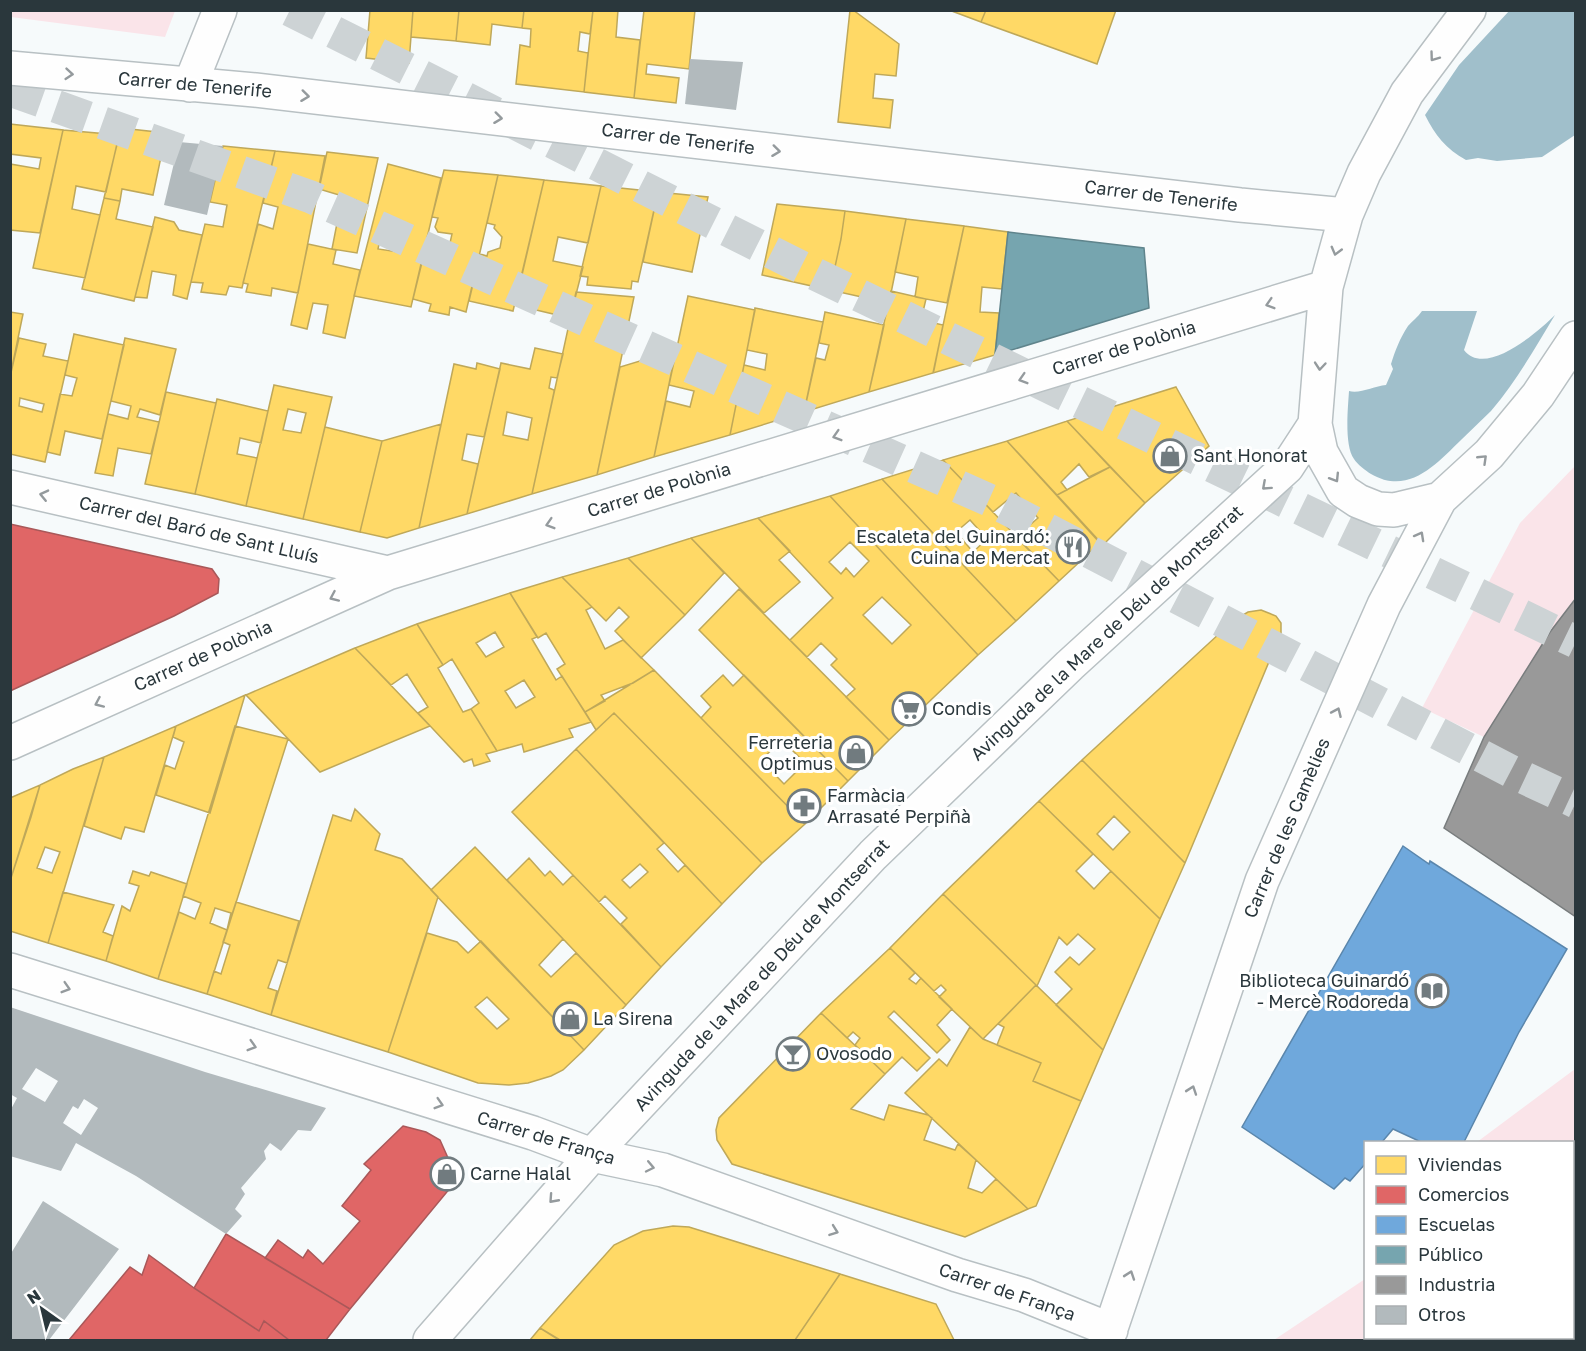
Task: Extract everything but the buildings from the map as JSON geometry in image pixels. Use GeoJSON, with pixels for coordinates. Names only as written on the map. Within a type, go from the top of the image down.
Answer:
{"type":"FeatureCollection","features":[{"type":"Feature","properties":{"kind":"street"},"geometry":{"type":"LineString","coordinates":[[190,85],[220,10]]}},
{"type":"Feature","properties":{"kind":"street"},"geometry":{"type":"LineString","coordinates":[[1469,10],[1407,93],[1364,173],[1346,215],[1326,287],[1315,424],[1321,452],[1332,475],[1343,491],[1358,501],[1378,508],[1394,510],[1440,499],[1489,454],[1538,394],[1575,338]]}},
{"type":"Feature","properties":{"kind":"street","name":"Carrer de Tenerife"},"geometry":{"type":"LineString","coordinates":[[10,68],[267,91],[1240,206],[1346,215]]}},
{"type":"Feature","properties":{"kind":"street","name":"Carrer de Polònia"},"geometry":{"type":"LineString","coordinates":[[10,743],[388,573],[1326,287]]}},
{"type":"Feature","properties":{"kind":"street","name":"Avinguda de la Mare de Déu de Montserrat"},"geometry":{"type":"LineString","coordinates":[[430,1341],[592,1155],[885,843],[1070,665],[1287,467],[1315,424]]}},
{"type":"Feature","properties":{"kind":"street","name":"Carrer del Baró de Sant Lluís"},"geometry":{"type":"LineString","coordinates":[[10,487],[388,573]]}},
{"type":"Feature","properties":{"kind":"street","name":"Carrer de les Camèlies"},"geometry":{"type":"LineString","coordinates":[[1109,1335],[1262,881],[1384,605],[1440,499]]}},
{"type":"Feature","properties":{"kind":"street","name":"Carrer de França"},"geometry":{"type":"LineString","coordinates":[[10,970],[533,1133],[592,1155],[663,1170],[957,1275],[1024,1295],[1109,1335]]}},
{"type":"Feature","properties":{"kind":"shaded area"},"geometry":{"type":"Polygon","coordinates":[[[11,10],[175,11],[165,37],[11,17],[11,10]]]}},
{"type":"Feature","properties":{"kind":"shaded area"},"geometry":{"type":"Polygon","coordinates":[[[1575,466],[1575,598],[1550,632],[1484,737],[1422,708],[1520,523],[1575,466]]]}},
{"type":"Feature","properties":{"kind":"shaded area"},"geometry":{"type":"Polygon","coordinates":[[[1575,1069],[1575,1340],[1274,1340],[1364,1280],[1364,1339],[1574,1339],[1574,1141],[1478,1141],[1575,1069]]]}},
{"type":"Feature","properties":{"kind":"water"},"geometry":{"type":"Polygon","coordinates":[[[1510,10],[1575,11],[1575,135],[1542,157],[1497,161],[1478,158],[1466,160],[1442,141],[1425,115],[1459,65],[1510,10]]]}},
{"type":"Feature","properties":{"kind":"water"},"geometry":{"type":"Polygon","coordinates":[[[1422,311],[1477,311],[1464,350],[1473,357],[1485,359],[1498,356],[1524,341],[1555,315],[1500,400],[1442,459],[1410,479],[1385,480],[1364,469],[1355,461],[1351,453],[1347,426],[1349,391],[1386,385],[1393,369],[1391,364],[1400,340],[1408,326],[1422,311]]]}},
{"type":"Feature","properties":{"kind":"tunnel"},"geometry":{"type":"LineString","coordinates":[[290,10],[807,270],[1576,642]]}},
{"type":"Feature","properties":{"kind":"tunnel"},"geometry":{"type":"LineString","coordinates":[[10,90],[311,197],[1000,505],[1514,773],[1576,802]]}},
{"type":"Feature","properties":{"kind":"place","name":"Sant Honorat"},"geometry":{"type":"Point","coordinates":[1170,456]}},
{"type":"Feature","properties":{"kind":"place","name":"Escaleta del Guinardó: Cuina de Mercat"},"geometry":{"type":"Point","coordinates":[1073,547]}},
{"type":"Feature","properties":{"kind":"place","name":"Condis"},"geometry":{"type":"Point","coordinates":[909,709]}},
{"type":"Feature","properties":{"kind":"place","name":"Ferreteria Optimus"},"geometry":{"type":"Point","coordinates":[856,753]}},
{"type":"Feature","properties":{"kind":"place","name":"Farmàcia Arrasaté Perpiñà"},"geometry":{"type":"Point","coordinates":[804,806]}},
{"type":"Feature","properties":{"kind":"place","name":"Biblioteca Guinardó - Mercè Rodoreda"},"geometry":{"type":"Point","coordinates":[1432,991]}},
{"type":"Feature","properties":{"kind":"place","name":"La Sirena"},"geometry":{"type":"Point","coordinates":[570,1019]}},
{"type":"Feature","properties":{"kind":"place","name":"Ovosodo"},"geometry":{"type":"Point","coordinates":[793,1054]}},
{"type":"Feature","properties":{"kind":"place","name":"Carne Halal"},"geometry":{"type":"Point","coordinates":[447,1174]}}]}
